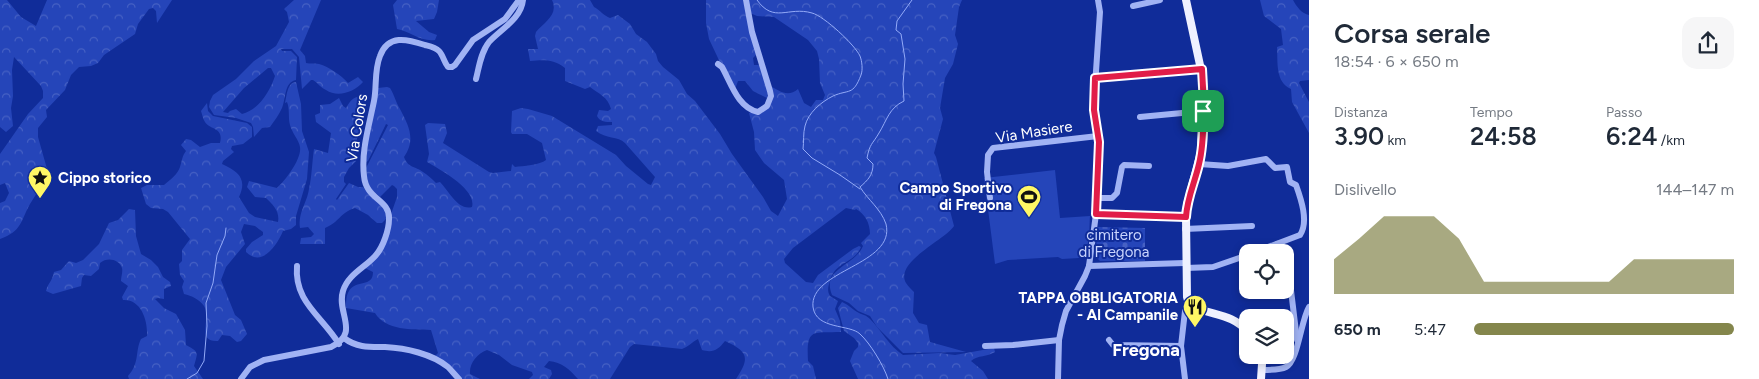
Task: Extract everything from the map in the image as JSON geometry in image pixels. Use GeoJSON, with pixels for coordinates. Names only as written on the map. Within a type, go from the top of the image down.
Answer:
{"type":"FeatureCollection","features":[{"type":"Feature","properties":{"kind":"main road"},"geometry":{"type":"LineString","coordinates":[[1186,0],[1202,69],[1203,111],[1202,152],[1190,192],[1186,217],[1185,266],[1187,298],[1189,304],[1198,309],[1239,322]]}},
{"type":"Feature","properties":{"kind":"main road"},"geometry":{"type":"LineString","coordinates":[[1261,379],[1262,364]]}},
{"type":"Feature","properties":{"kind":"street","name":"Via Colors"},"geometry":{"type":"LineString","coordinates":[[344,338],[346,328],[342,304],[343,290],[349,280],[377,255],[389,225],[389,211],[384,204],[369,193],[363,173],[365,143],[376,92],[377,65],[381,53],[398,40],[409,40],[436,49],[443,56],[448,67],[452,67],[456,65],[473,40],[505,19],[519,0]]}},
{"type":"Feature","properties":{"kind":"street"},"geometry":{"type":"LineString","coordinates":[[476,79],[487,45],[511,22],[519,11],[523,0]]}},
{"type":"Feature","properties":{"kind":"street"},"geometry":{"type":"LineString","coordinates":[[718,64],[722,67],[742,104],[752,111],[758,112],[767,106],[771,96],[752,32],[746,0]]}},
{"type":"Feature","properties":{"kind":"street"},"geometry":{"type":"LineString","coordinates":[[1058,379],[1059,338],[1066,312],[1086,276],[1089,266],[1096,214],[1099,150],[1094,110],[1100,12],[1098,0]]}},
{"type":"Feature","properties":{"kind":"street"},"geometry":{"type":"LineString","coordinates":[[1133,6],[1160,0]]}},
{"type":"Feature","properties":{"kind":"street"},"geometry":{"type":"LineString","coordinates":[[1095,78],[1202,69]]}},
{"type":"Feature","properties":{"kind":"street"},"geometry":{"type":"LineString","coordinates":[[1140,117],[1203,111]]}},
{"type":"Feature","properties":{"kind":"street","name":"Via Masiere"},"geometry":{"type":"LineString","coordinates":[[990,198],[987,172],[988,155],[994,148],[1098,136]]}},
{"type":"Feature","properties":{"kind":"street"},"geometry":{"type":"LineString","coordinates":[[1199,164],[1228,166],[1266,159],[1275,168],[1287,166],[1290,182],[1296,185],[1302,200],[1305,226],[1300,235],[1277,244]]}},
{"type":"Feature","properties":{"kind":"street"},"geometry":{"type":"LineString","coordinates":[[1096,198],[1112,198],[1117,193],[1124,165],[1149,166]]}},
{"type":"Feature","properties":{"kind":"street"},"geometry":{"type":"LineString","coordinates":[[1096,214],[1186,217]]}},
{"type":"Feature","properties":{"kind":"street"},"geometry":{"type":"LineString","coordinates":[[1186,229],[1252,226]]}},
{"type":"Feature","properties":{"kind":"street"},"geometry":{"type":"LineString","coordinates":[[1089,266],[1212,267],[1239,258]]}},
{"type":"Feature","properties":{"kind":"street"},"geometry":{"type":"LineString","coordinates":[[297,266],[297,286],[302,297],[338,344]]}},
{"type":"Feature","properties":{"kind":"street"},"geometry":{"type":"LineString","coordinates":[[1293,299],[1296,339],[1298,342]]}},
{"type":"Feature","properties":{"kind":"street"},"geometry":{"type":"LineString","coordinates":[[1185,379],[1181,346],[1185,311],[1188,309],[1189,304]]}},
{"type":"Feature","properties":{"kind":"street"},"geometry":{"type":"LineString","coordinates":[[1262,370],[1285,368],[1290,365],[1297,350],[1304,318],[1309,307]]}},
{"type":"Feature","properties":{"kind":"street"},"geometry":{"type":"LineString","coordinates":[[241,379],[250,367],[264,360],[317,350],[338,344],[344,338],[351,343],[367,348],[385,347],[409,350],[429,357],[449,368],[459,379]]}},
{"type":"Feature","properties":{"kind":"street"},"geometry":{"type":"LineString","coordinates":[[985,346],[1013,345],[1059,338]]}},
{"type":"Feature","properties":{"kind":"street"},"geometry":{"type":"LineString","coordinates":[[1109,340],[1113,345],[1181,346]]}},
{"type":"Feature","properties":{"kind":"green space"},"geometry":{"type":"Polygon","coordinates":[[[0,0],[7,0],[21,17],[36,26],[47,0],[172,0],[157,23],[156,11],[153,8],[149,9],[138,24],[135,34],[104,55],[98,63],[79,67],[71,75],[65,90],[46,110],[47,117],[38,128],[38,137],[49,176],[32,200],[17,229],[0,239],[0,203],[5,201],[9,193],[5,183],[0,185],[0,154],[28,114],[43,98],[43,91],[41,86],[14,57],[11,108],[13,126],[6,132],[0,127],[0,0]]]}},
{"type":"Feature","properties":{"kind":"green space"},"geometry":{"type":"Polygon","coordinates":[[[294,0],[321,0],[300,50],[305,56],[306,63],[327,67],[348,83],[358,77],[363,82],[355,89],[341,94],[336,94],[323,88],[313,80],[302,89],[299,57],[292,49],[281,49],[282,51],[291,51],[297,57],[296,80],[292,81],[287,87],[282,108],[270,127],[262,128],[254,137],[251,123],[236,118],[214,115],[209,107],[210,101],[213,95],[236,79],[254,61],[276,46],[289,22],[287,12],[284,9],[294,0]],[[268,68],[244,88],[223,112],[228,113],[236,109],[242,114],[259,104],[267,94],[275,76],[271,68],[268,68]]]}},
{"type":"Feature","properties":{"kind":"green space"},"geometry":{"type":"Polygon","coordinates":[[[397,0],[439,0],[434,19],[416,21],[429,32],[437,35],[435,40],[420,38],[397,29],[393,5],[397,0]]]}},
{"type":"Feature","properties":{"kind":"green space"},"geometry":{"type":"Polygon","coordinates":[[[552,0],[590,0],[594,7],[608,17],[618,15],[630,24],[636,34],[647,42],[663,67],[679,80],[687,94],[695,101],[720,134],[771,211],[778,216],[787,199],[784,180],[764,163],[755,150],[754,132],[749,113],[767,103],[769,85],[787,93],[798,89],[804,103],[811,107],[816,100],[823,100],[825,95],[820,83],[817,51],[808,40],[774,17],[757,16],[750,13],[745,0],[962,0],[959,7],[955,35],[958,44],[953,64],[945,78],[940,108],[943,119],[934,153],[954,226],[914,259],[907,267],[904,275],[906,283],[914,292],[913,313],[919,323],[927,325],[930,342],[966,352],[903,353],[877,327],[870,316],[832,295],[831,279],[840,268],[853,258],[859,253],[863,246],[861,243],[870,234],[868,223],[862,213],[856,209],[846,208],[793,248],[784,259],[785,263],[806,282],[813,283],[818,275],[853,249],[861,247],[854,257],[832,274],[829,285],[828,291],[830,296],[838,301],[835,309],[840,321],[841,332],[813,334],[808,342],[808,361],[813,366],[816,379],[736,379],[744,365],[745,360],[742,352],[725,341],[715,350],[702,350],[698,339],[682,349],[634,344],[630,347],[610,379],[578,379],[562,365],[549,361],[544,367],[551,370],[552,374],[549,379],[529,379],[533,375],[532,372],[512,365],[499,355],[487,350],[477,356],[470,370],[470,374],[480,379],[462,379],[433,358],[438,353],[431,330],[400,328],[386,323],[375,313],[346,308],[347,295],[352,287],[367,282],[372,277],[373,272],[365,268],[376,257],[397,197],[397,189],[392,185],[380,197],[368,186],[366,168],[388,125],[386,124],[366,162],[378,88],[390,88],[406,121],[410,133],[410,145],[404,157],[406,161],[427,174],[436,183],[440,182],[462,206],[472,207],[469,193],[456,180],[427,162],[429,154],[425,125],[428,123],[445,124],[447,133],[443,143],[489,172],[511,171],[512,164],[515,167],[536,164],[546,160],[542,143],[527,134],[512,134],[511,132],[512,111],[521,108],[552,116],[616,155],[626,166],[651,185],[655,177],[625,143],[596,131],[598,126],[612,125],[612,122],[601,121],[597,116],[599,110],[608,111],[611,109],[605,99],[590,87],[585,89],[565,81],[565,68],[556,63],[544,60],[530,61],[528,49],[538,49],[536,32],[554,10],[552,0]]]}},
{"type":"Feature","properties":{"kind":"green space"},"geometry":{"type":"Polygon","coordinates":[[[706,0],[743,0],[757,54],[753,58],[754,65],[761,65],[768,93],[767,98],[753,91],[745,81],[738,81],[734,92],[709,39],[706,23],[706,0]]]}},
{"type":"Feature","properties":{"kind":"green space"},"geometry":{"type":"Polygon","coordinates":[[[1260,0],[1293,0],[1302,11],[1309,15],[1309,80],[1300,81],[1299,83],[1309,102],[1309,133],[1292,102],[1291,89],[1282,82],[1278,71],[1277,47],[1283,45],[1281,29],[1264,16],[1260,0]]]}},
{"type":"Feature","properties":{"kind":"green space"},"geometry":{"type":"Polygon","coordinates":[[[296,82],[301,104],[302,131],[309,152],[307,179],[296,216],[296,225],[291,229],[283,231],[273,248],[263,256],[258,257],[246,252],[246,249],[252,242],[263,235],[263,232],[255,226],[244,224],[241,232],[245,244],[226,267],[221,280],[235,315],[241,320],[247,334],[241,341],[237,342],[230,336],[222,335],[218,341],[211,340],[207,338],[206,334],[206,311],[204,306],[195,298],[184,294],[182,287],[184,281],[180,275],[179,264],[182,261],[182,250],[190,239],[168,212],[163,209],[151,208],[146,204],[141,188],[147,185],[164,185],[176,174],[186,151],[181,145],[186,139],[191,140],[200,147],[211,143],[220,143],[221,138],[218,131],[207,125],[204,121],[201,111],[207,103],[208,111],[213,116],[247,123],[252,127],[252,137],[243,144],[232,146],[231,149],[234,152],[222,164],[240,176],[242,185],[239,197],[249,213],[255,217],[278,222],[277,211],[271,203],[266,198],[255,197],[247,187],[249,181],[277,188],[296,163],[300,147],[291,128],[288,105],[287,102],[285,103],[289,87],[296,82]]]}},
{"type":"Feature","properties":{"kind":"green space"},"geometry":{"type":"Polygon","coordinates":[[[364,96],[356,142],[356,161],[344,177],[346,184],[336,199],[349,183],[363,187],[386,210],[386,219],[382,223],[377,223],[368,215],[355,208],[346,212],[325,228],[325,244],[300,244],[301,238],[311,237],[314,234],[308,227],[300,228],[300,222],[301,212],[310,184],[314,149],[328,153],[331,133],[316,122],[315,115],[320,113],[320,105],[330,104],[339,98],[346,108],[352,100],[364,96]]]}},
{"type":"Feature","properties":{"kind":"green space"},"geometry":{"type":"Polygon","coordinates":[[[1055,170],[1060,218],[1090,216],[1089,239],[1083,255],[1079,258],[1062,259],[1058,257],[1008,260],[995,264],[984,178],[1055,170]]]}},
{"type":"Feature","properties":{"kind":"green space"},"geometry":{"type":"Polygon","coordinates":[[[129,209],[135,210],[136,236],[141,254],[151,260],[158,267],[163,277],[170,282],[171,286],[164,289],[164,299],[155,299],[164,308],[176,314],[185,330],[186,345],[196,353],[194,366],[203,379],[129,379],[128,376],[136,362],[139,344],[141,339],[147,336],[147,330],[145,318],[139,307],[135,303],[123,300],[122,297],[128,286],[121,281],[122,268],[116,261],[106,260],[100,263],[99,269],[91,276],[84,275],[81,286],[53,294],[46,291],[54,272],[61,270],[69,261],[76,263],[83,260],[99,244],[109,223],[118,220],[129,209]]]}},
{"type":"Feature","properties":{"kind":"green space","name":"cimitero di Fregona"},"geometry":{"type":"Polygon","coordinates":[[[1098,227],[1145,228],[1145,261],[1100,261],[1096,257],[1098,227]]]}},
{"type":"Feature","properties":{"kind":"green space"},"geometry":{"type":"Polygon","coordinates":[[[842,302],[869,318],[893,347],[903,355],[939,353],[955,355],[994,348],[995,352],[971,361],[983,371],[988,379],[858,379],[850,361],[858,347],[858,343],[844,331],[838,308],[842,302]]]}},
{"type":"Feature","properties":{"kind":"waterway"},"geometry":{"type":"LineString","coordinates":[[757,0],[763,7],[776,13],[803,11],[817,15],[839,32],[860,56],[862,71],[856,86],[850,91],[828,98],[812,112],[805,126],[803,149],[812,158],[860,189]]}},
{"type":"Feature","properties":{"kind":"waterway"},"geometry":{"type":"LineString","coordinates":[[888,379],[876,355],[860,334],[820,320],[815,314],[813,307],[815,294],[824,284],[866,259],[878,249],[886,238],[884,219],[860,187],[868,180],[872,171],[873,164],[867,158],[870,147],[889,115],[895,107],[904,101],[905,59],[901,34],[896,30],[897,21],[912,0]]}},
{"type":"Feature","properties":{"kind":"waterway"},"geometry":{"type":"LineString","coordinates":[[187,379],[197,373],[204,361],[207,326],[206,303],[213,283],[217,255],[225,236],[226,228]]}},
{"type":"Feature","properties":{"kind":"place","name":"Cippo storico"},"geometry":{"type":"Point","coordinates":[40,199]}},
{"type":"Feature","properties":{"kind":"place","name":"Campo Sportivo di Fregona"},"geometry":{"type":"Point","coordinates":[1029,218]}},
{"type":"Feature","properties":{"kind":"place","name":"TAPPA OBBLIGATORIA - Al Campanile"},"geometry":{"type":"Point","coordinates":[1195,328]}},
{"type":"Feature","properties":{"kind":"district","name":"Fregona"},"geometry":{"type":"Point","coordinates":[1146,350]}},
{"type":"Feature","properties":{"kind":"route"},"geometry":{"type":"LineString","coordinates":[[1202,69],[1203,111],[1202,152],[1190,192],[1186,217],[1096,214],[1099,142],[1094,118],[1095,78],[1202,69]]}}]}
